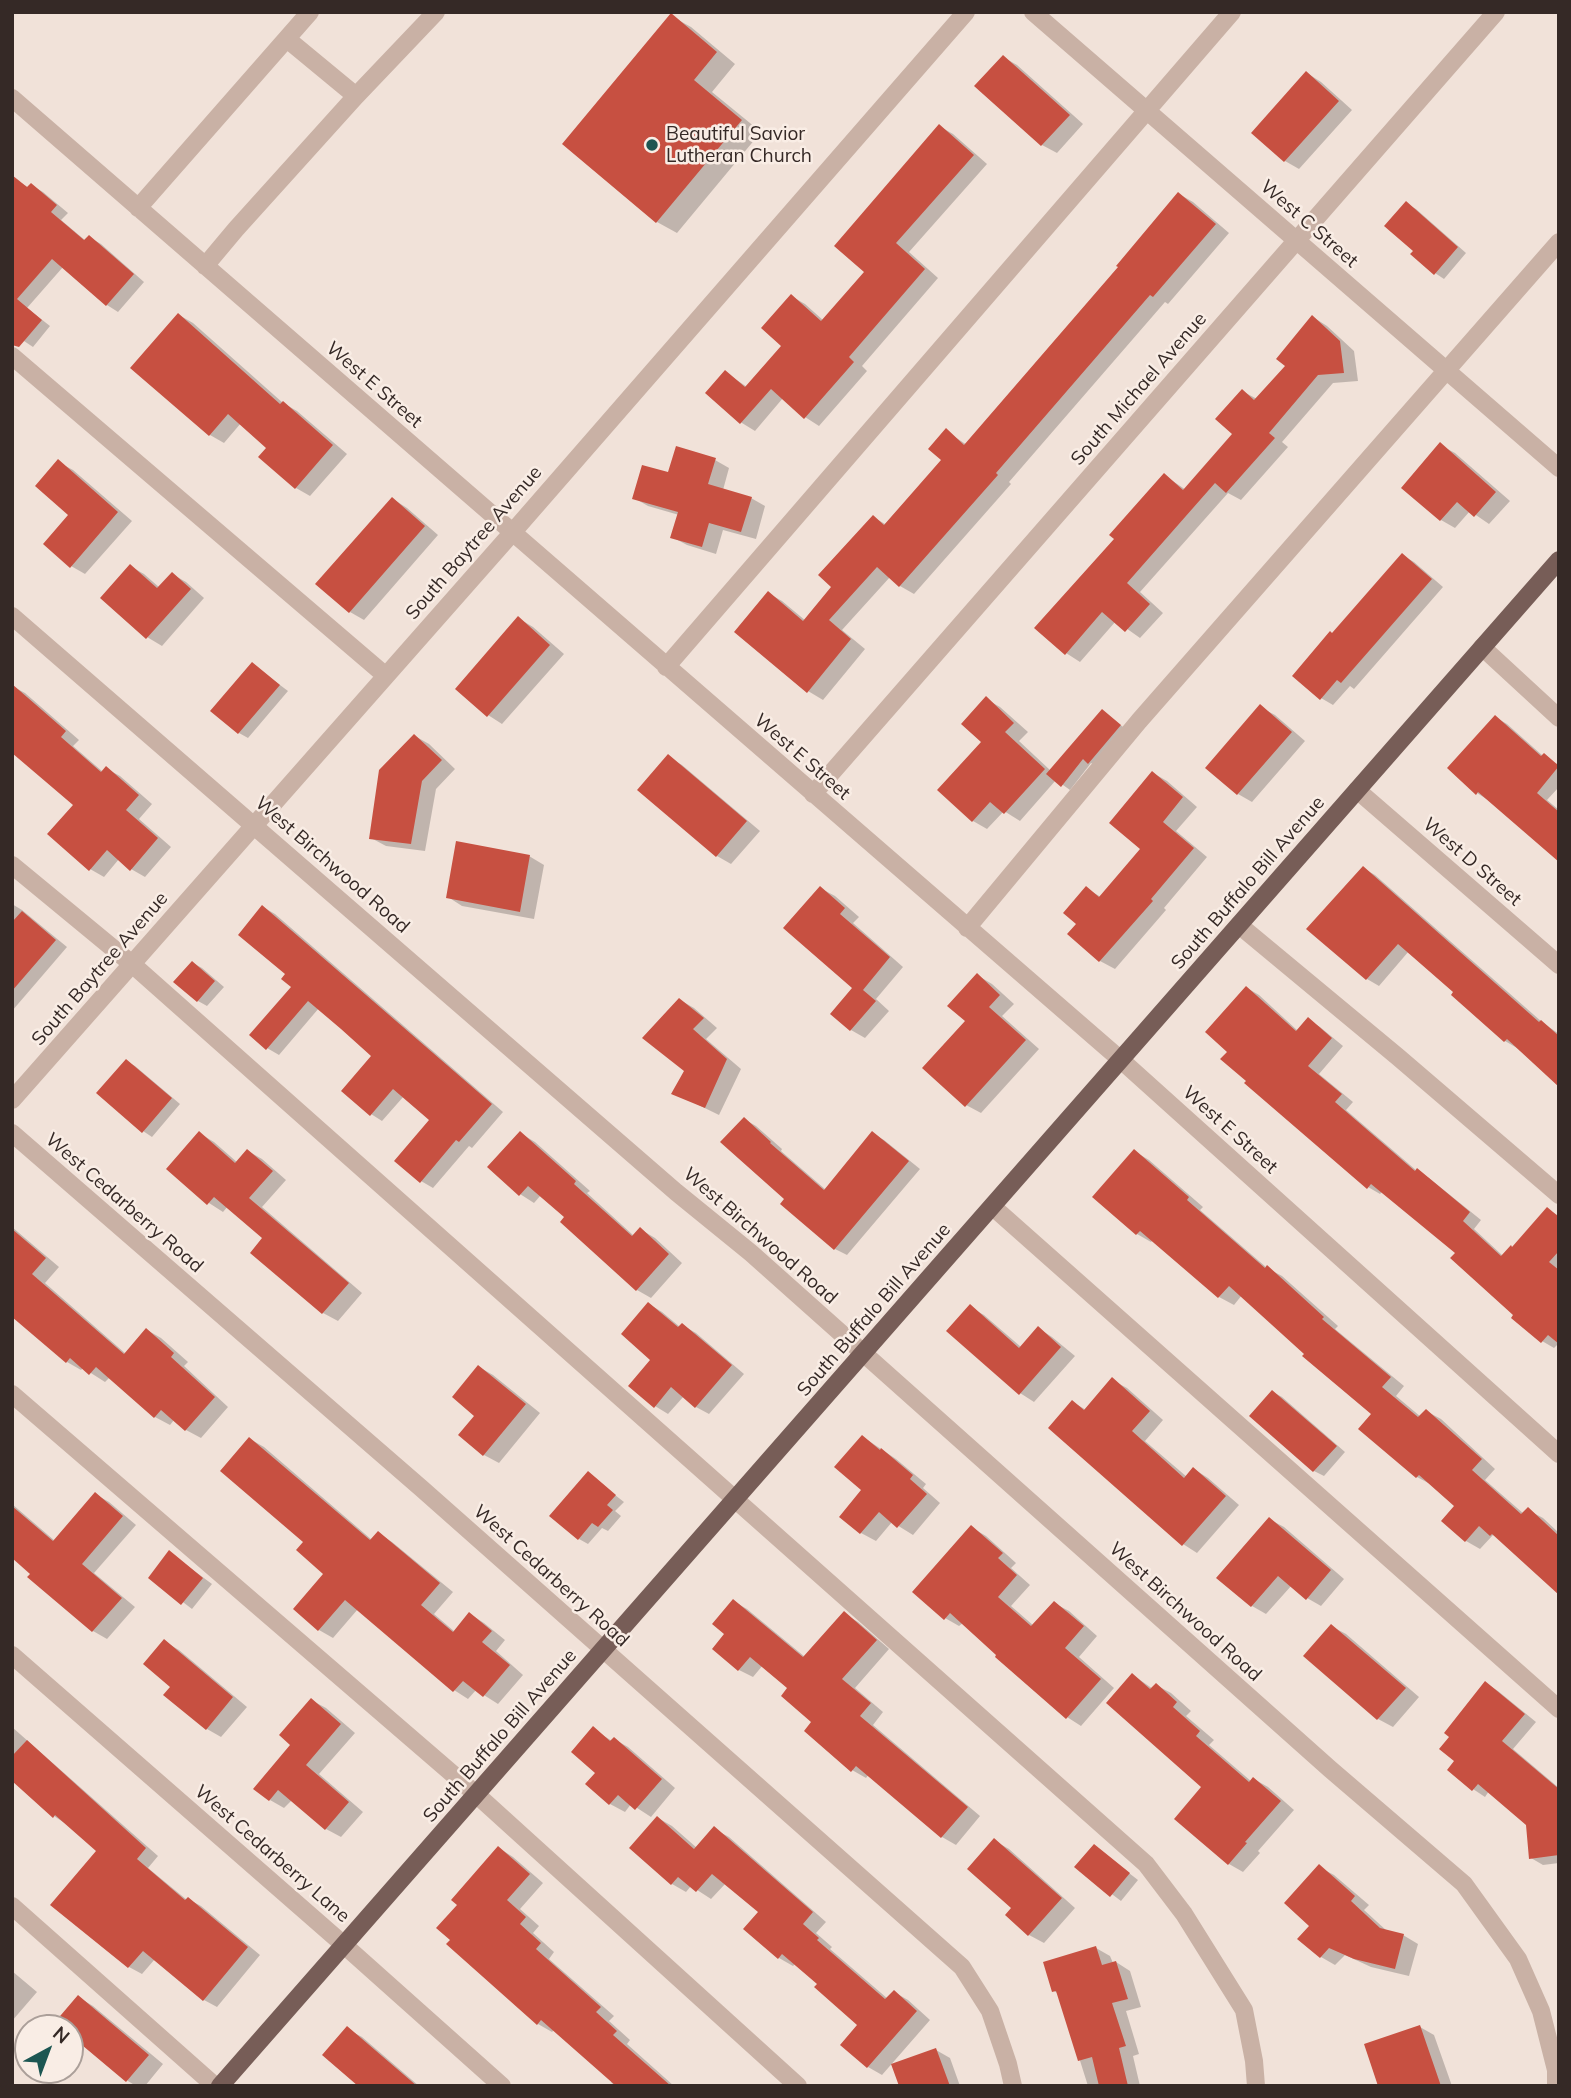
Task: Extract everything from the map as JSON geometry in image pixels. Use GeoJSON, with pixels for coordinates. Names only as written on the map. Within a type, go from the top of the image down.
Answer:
{"type":"FeatureCollection","features":[{"type":"Feature","properties":{"kind":"main road","name":"South Buffalo Bill Avenue"},"geometry":{"type":"LineString","coordinates":[[220,2086],[1559,560]]}},
{"type":"Feature","properties":{"kind":"street"},"geometry":{"type":"LineString","coordinates":[[138,208],[310,12]]}},
{"type":"Feature","properties":{"kind":"street"},"geometry":{"type":"LineString","coordinates":[[205,266],[356,96],[436,12]]}},
{"type":"Feature","properties":{"kind":"street","name":"South Baytree Avenue"},"geometry":{"type":"LineString","coordinates":[[12,1100],[512,533],[966,12]]}},
{"type":"Feature","properties":{"kind":"street","name":"West C Street"},"geometry":{"type":"LineString","coordinates":[[1033,12],[1559,468]]}},
{"type":"Feature","properties":{"kind":"street"},"geometry":{"type":"LineString","coordinates":[[666,667],[1231,12]]}},
{"type":"Feature","properties":{"kind":"street","name":"South Michael Avenue"},"geometry":{"type":"LineString","coordinates":[[813,794],[1496,12]]}},
{"type":"Feature","properties":{"kind":"street"},"geometry":{"type":"LineString","coordinates":[[287,39],[356,96]]}},
{"type":"Feature","properties":{"kind":"street","name":"West E Street"},"geometry":{"type":"LineString","coordinates":[[12,98],[1121,1060],[1559,1454]]}},
{"type":"Feature","properties":{"kind":"street"},"geometry":{"type":"LineString","coordinates":[[967,928],[1139,722],[1559,243]]}},
{"type":"Feature","properties":{"kind":"street"},"geometry":{"type":"LineString","coordinates":[[12,356],[386,676]]}},
{"type":"Feature","properties":{"kind":"street","name":"West Birchwood Road"},"geometry":{"type":"LineString","coordinates":[[12,616],[676,1192],[751,1253],[1329,1769],[1464,1884],[1518,1959],[1541,2011],[1555,2053],[1556,2086]]}},
{"type":"Feature","properties":{"kind":"street"},"geometry":{"type":"LineString","coordinates":[[1482,647],[1559,718]]}},
{"type":"Feature","properties":{"kind":"street","name":"West D Street"},"geometry":{"type":"LineString","coordinates":[[1357,790],[1559,965]]}},
{"type":"Feature","properties":{"kind":"street"},"geometry":{"type":"LineString","coordinates":[[12,865],[132,964],[1146,1864],[1184,1913],[1244,2010],[1256,2086]]}},
{"type":"Feature","properties":{"kind":"street"},"geometry":{"type":"LineString","coordinates":[[1239,925],[1559,1195]]}},
{"type":"Feature","properties":{"kind":"street","name":"West Cedarberry Road"},"geometry":{"type":"LineString","coordinates":[[12,1133],[421,1488],[962,1967],[990,2011],[1013,2086]]}},
{"type":"Feature","properties":{"kind":"street"},"geometry":{"type":"LineString","coordinates":[[993,1207],[1559,1709]]}},
{"type":"Feature","properties":{"kind":"street"},"geometry":{"type":"LineString","coordinates":[[12,1394],[477,1794],[798,2086]]}},
{"type":"Feature","properties":{"kind":"street","name":"West Cedarberry Lane"},"geometry":{"type":"LineString","coordinates":[[12,1654],[502,2086]]}},
{"type":"Feature","properties":{"kind":"street"},"geometry":{"type":"LineString","coordinates":[[12,1906],[215,2086]]}},
{"type":"Feature","properties":{"kind":"building"},"geometry":{"type":"Polygon","coordinates":[[[671,13],[717,52],[694,80],[742,120],[656,223],[562,144],[671,13]]]}},
{"type":"Feature","properties":{"kind":"building"},"geometry":{"type":"Polygon","coordinates":[[[1003,55],[1070,115],[1041,146],[974,86],[1003,55]]]}},
{"type":"Feature","properties":{"kind":"building"},"geometry":{"type":"Polygon","coordinates":[[[1306,71],[1339,101],[1284,162],[1251,133],[1306,71]]]}},
{"type":"Feature","properties":{"kind":"building"},"geometry":{"type":"Polygon","coordinates":[[[939,124],[974,155],[896,243],[925,269],[849,357],[854,362],[804,419],[771,389],[740,424],[705,393],[725,370],[745,387],[781,346],[761,328],[791,294],[821,321],[864,272],[834,246],[939,124]]]}},
{"type":"Feature","properties":{"kind":"building"},"geometry":{"type":"Polygon","coordinates":[[[12,175],[27,187],[31,183],[57,205],[51,212],[84,240],[89,235],[134,274],[106,306],[52,259],[17,299],[42,320],[19,347],[12,345],[12,175]]]}},
{"type":"Feature","properties":{"kind":"building"},"geometry":{"type":"Polygon","coordinates":[[[1178,192],[1216,224],[1153,297],[1150,295],[899,587],[877,567],[829,620],[851,639],[807,693],[734,632],[768,591],[803,621],[831,587],[818,575],[873,515],[884,525],[941,460],[928,449],[946,428],[964,445],[1118,267],[1116,266],[1178,192]]]}},
{"type":"Feature","properties":{"kind":"building"},"geometry":{"type":"Polygon","coordinates":[[[1406,201],[1458,247],[1434,275],[1410,254],[1413,251],[1384,226],[1406,201]]]}},
{"type":"Feature","properties":{"kind":"building"},"geometry":{"type":"Polygon","coordinates":[[[178,313],[280,404],[283,401],[333,445],[295,489],[258,457],[266,448],[228,414],[209,436],[130,368],[178,313]]]}},
{"type":"Feature","properties":{"kind":"building"},"geometry":{"type":"Polygon","coordinates":[[[1312,315],[1340,341],[1344,373],[1318,375],[1269,433],[1275,438],[1226,493],[1215,483],[1127,583],[1150,604],[1125,632],[1102,612],[1065,655],[1034,628],[1114,539],[1109,535],[1164,473],[1183,490],[1232,434],[1215,419],[1242,389],[1254,400],[1285,366],[1276,359],[1312,315]]]}},
{"type":"Feature","properties":{"kind":"building"},"geometry":{"type":"Polygon","coordinates":[[[1440,442],[1496,492],[1474,517],[1457,502],[1440,521],[1401,488],[1440,442]]]}},
{"type":"Feature","properties":{"kind":"building"},"geometry":{"type":"Polygon","coordinates":[[[676,446],[716,458],[708,484],[752,497],[741,532],[709,523],[702,547],[670,538],[678,512],[632,499],[642,465],[668,472],[676,446]]]}},
{"type":"Feature","properties":{"kind":"building"},"geometry":{"type":"Polygon","coordinates":[[[58,459],[118,512],[70,568],[43,544],[68,515],[35,486],[58,459]]]}},
{"type":"Feature","properties":{"kind":"building"},"geometry":{"type":"Polygon","coordinates":[[[392,497],[425,526],[349,613],[315,584],[392,497]]]}},
{"type":"Feature","properties":{"kind":"building"},"geometry":{"type":"Polygon","coordinates":[[[1402,553],[1432,579],[1341,683],[1337,680],[1320,700],[1292,676],[1402,553]]]}},
{"type":"Feature","properties":{"kind":"building"},"geometry":{"type":"Polygon","coordinates":[[[130,564],[157,588],[172,572],[191,589],[146,639],[100,598],[130,564]]]}},
{"type":"Feature","properties":{"kind":"building"},"geometry":{"type":"Polygon","coordinates":[[[518,616],[550,645],[487,717],[455,689],[518,616]]]}},
{"type":"Feature","properties":{"kind":"building"},"geometry":{"type":"Polygon","coordinates":[[[252,662],[280,685],[238,734],[210,711],[252,662]]]}},
{"type":"Feature","properties":{"kind":"building"},"geometry":{"type":"Polygon","coordinates":[[[12,684],[66,731],[61,737],[101,772],[106,766],[139,795],[126,810],[158,838],[130,871],[107,850],[89,871],[47,834],[73,805],[12,753],[12,684]]]}},
{"type":"Feature","properties":{"kind":"building"},"geometry":{"type":"Polygon","coordinates":[[[986,696],[1014,723],[1005,732],[1045,769],[1004,814],[990,802],[972,822],[937,790],[981,742],[961,724],[986,696]]]}},
{"type":"Feature","properties":{"kind":"building"},"geometry":{"type":"Polygon","coordinates":[[[1260,704],[1292,732],[1237,795],[1205,768],[1260,704]]]}},
{"type":"Feature","properties":{"kind":"building"},"geometry":{"type":"Polygon","coordinates":[[[1102,709],[1121,725],[1088,764],[1083,759],[1061,787],[1046,774],[1102,709]]]}},
{"type":"Feature","properties":{"kind":"building"},"geometry":{"type":"Polygon","coordinates":[[[1495,715],[1541,756],[1544,753],[1559,766],[1537,793],[1559,812],[1559,862],[1447,768],[1495,715]]]}},
{"type":"Feature","properties":{"kind":"building"},"geometry":{"type":"Polygon","coordinates":[[[414,734],[442,760],[422,781],[411,844],[369,839],[379,770],[414,734]]]}},
{"type":"Feature","properties":{"kind":"building"},"geometry":{"type":"Polygon","coordinates":[[[668,754],[747,821],[716,857],[637,790],[668,754]]]}},
{"type":"Feature","properties":{"kind":"building"},"geometry":{"type":"Polygon","coordinates":[[[1152,771],[1183,797],[1163,822],[1194,848],[1151,899],[1153,901],[1099,962],[1067,934],[1076,924],[1063,913],[1086,886],[1099,897],[1140,849],[1109,823],[1152,771]]]}},
{"type":"Feature","properties":{"kind":"building"},"geometry":{"type":"Polygon","coordinates":[[[456,841],[530,855],[520,912],[446,898],[456,841]]]}},
{"type":"Feature","properties":{"kind":"building"},"geometry":{"type":"Polygon","coordinates":[[[1363,866],[1539,1022],[1541,1020],[1559,1036],[1559,1087],[1507,1039],[1504,1042],[1451,995],[1453,992],[1398,944],[1366,980],[1306,929],[1363,866]]]}},
{"type":"Feature","properties":{"kind":"building"},"geometry":{"type":"Polygon","coordinates":[[[820,886],[845,908],[840,914],[890,957],[863,990],[876,1001],[850,1031],[830,1014],[852,988],[783,928],[820,886]]]}},
{"type":"Feature","properties":{"kind":"building"},"geometry":{"type":"Polygon","coordinates":[[[262,905],[492,1104],[459,1142],[456,1140],[420,1183],[394,1161],[429,1120],[393,1089],[370,1116],[341,1091],[371,1056],[341,1029],[308,1001],[266,1050],[249,1035],[291,987],[281,979],[285,974],[238,935],[262,905]]]}},
{"type":"Feature","properties":{"kind":"building"},"geometry":{"type":"Polygon","coordinates":[[[22,911],[56,940],[12,991],[12,922],[22,911]]]}},
{"type":"Feature","properties":{"kind":"building"},"geometry":{"type":"Polygon","coordinates":[[[192,961],[215,981],[197,1002],[173,982],[192,961]]]}},
{"type":"Feature","properties":{"kind":"building"},"geometry":{"type":"Polygon","coordinates":[[[977,973],[1000,995],[989,1007],[1026,1040],[965,1107],[922,1068],[965,1021],[947,1006],[977,973]]]}},
{"type":"Feature","properties":{"kind":"building"},"geometry":{"type":"Polygon","coordinates":[[[1246,986],[1296,1031],[1308,1017],[1332,1038],[1308,1066],[1342,1094],[1335,1102],[1415,1171],[1417,1168],[1470,1212],[1463,1221],[1501,1256],[1547,1207],[1559,1217],[1559,1251],[1549,1262],[1559,1270],[1559,1344],[1548,1335],[1541,1343],[1511,1318],[1513,1315],[1450,1258],[1455,1253],[1371,1184],[1367,1189],[1220,1059],[1227,1052],[1205,1032],[1246,986]]]}},
{"type":"Feature","properties":{"kind":"building"},"geometry":{"type":"Polygon","coordinates":[[[679,998],[704,1018],[693,1029],[727,1059],[705,1108],[671,1094],[684,1071],[642,1038],[679,998]]]}},
{"type":"Feature","properties":{"kind":"building"},"geometry":{"type":"Polygon","coordinates":[[[126,1059],[172,1098],[142,1133],[96,1093],[126,1059]]]}},
{"type":"Feature","properties":{"kind":"building"},"geometry":{"type":"Polygon","coordinates":[[[744,1117],[824,1190],[872,1131],[909,1161],[834,1250],[780,1204],[784,1199],[720,1142],[744,1117]]]}},
{"type":"Feature","properties":{"kind":"building"},"geometry":{"type":"Polygon","coordinates":[[[199,1131],[235,1163],[247,1149],[273,1171],[249,1198],[349,1283],[322,1314],[250,1253],[262,1238],[214,1197],[207,1205],[166,1169],[199,1131]]]}},
{"type":"Feature","properties":{"kind":"building"},"geometry":{"type":"Polygon","coordinates":[[[520,1131],[632,1236],[640,1227],[669,1254],[636,1291],[560,1222],[564,1217],[528,1186],[519,1196],[487,1167],[520,1131]]]}},
{"type":"Feature","properties":{"kind":"building"},"geometry":{"type":"Polygon","coordinates":[[[1134,1149],[1189,1197],[1187,1200],[1265,1268],[1267,1265],[1324,1317],[1322,1319],[1391,1377],[1382,1387],[1418,1417],[1426,1409],[1482,1459],[1472,1470],[1521,1514],[1528,1507],[1559,1536],[1559,1595],[1492,1534],[1490,1536],[1479,1526],[1465,1542],[1441,1521],[1454,1506],[1419,1475],[1416,1478],[1358,1429],[1371,1414],[1302,1356],[1304,1354],[1229,1286],[1218,1298],[1140,1231],[1136,1235],[1092,1197],[1134,1149]]]}},
{"type":"Feature","properties":{"kind":"building"},"geometry":{"type":"Polygon","coordinates":[[[12,1229],[46,1258],[32,1274],[124,1354],[146,1328],[174,1353],[171,1357],[215,1397],[185,1431],[161,1410],[154,1418],[96,1367],[89,1375],[70,1358],[66,1363],[12,1317],[12,1229]]]}},
{"type":"Feature","properties":{"kind":"building"},"geometry":{"type":"Polygon","coordinates":[[[648,1302],[678,1327],[682,1323],[732,1365],[695,1408],[671,1387],[654,1408],[628,1386],[650,1360],[621,1334],[648,1302]]]}},
{"type":"Feature","properties":{"kind":"building"},"geometry":{"type":"Polygon","coordinates":[[[970,1304],[1019,1348],[1038,1326],[1061,1347],[1019,1395],[946,1331],[970,1304]]]}},
{"type":"Feature","properties":{"kind":"building"},"geometry":{"type":"Polygon","coordinates":[[[478,1365],[526,1404],[483,1456],[458,1435],[474,1416],[452,1397],[478,1365]]]}},
{"type":"Feature","properties":{"kind":"building"},"geometry":{"type":"Polygon","coordinates":[[[1112,1377],[1150,1411],[1132,1431],[1184,1478],[1193,1467],[1226,1496],[1182,1546],[1048,1428],[1072,1400],[1084,1410],[1112,1377]]]}},
{"type":"Feature","properties":{"kind":"building"},"geometry":{"type":"Polygon","coordinates":[[[1272,1390],[1337,1446],[1313,1472],[1249,1416],[1272,1390]]]}},
{"type":"Feature","properties":{"kind":"building"},"geometry":{"type":"Polygon","coordinates":[[[862,1435],[913,1475],[910,1479],[927,1494],[897,1528],[879,1512],[860,1534],[839,1517],[861,1490],[834,1467],[862,1435]]]}},
{"type":"Feature","properties":{"kind":"building"},"geometry":{"type":"Polygon","coordinates":[[[249,1437],[370,1540],[378,1531],[440,1583],[421,1605],[453,1632],[469,1612],[492,1631],[482,1642],[510,1665],[483,1697],[463,1681],[453,1692],[345,1600],[318,1631],[293,1609],[323,1574],[296,1550],[303,1542],[220,1471],[249,1437]]]}},
{"type":"Feature","properties":{"kind":"building"},"geometry":{"type":"Polygon","coordinates":[[[588,1471],[616,1495],[607,1505],[613,1510],[598,1527],[592,1523],[578,1540],[549,1516],[588,1471]]]}},
{"type":"Feature","properties":{"kind":"building"},"geometry":{"type":"Polygon","coordinates":[[[95,1492],[123,1516],[82,1564],[122,1598],[92,1632],[27,1577],[30,1574],[12,1558],[12,1506],[53,1541],[95,1492]]]}},
{"type":"Feature","properties":{"kind":"building"},"geometry":{"type":"Polygon","coordinates":[[[1269,1517],[1331,1570],[1306,1600],[1278,1576],[1251,1607],[1216,1578],[1269,1517]]]}},
{"type":"Feature","properties":{"kind":"building"},"geometry":{"type":"Polygon","coordinates":[[[971,1525],[1003,1553],[998,1558],[1017,1575],[998,1597],[1031,1626],[1054,1601],[1084,1626],[1065,1648],[1101,1679],[1066,1719],[995,1657],[996,1655],[950,1613],[944,1620],[912,1592],[971,1525]]]}},
{"type":"Feature","properties":{"kind":"building"},"geometry":{"type":"Polygon","coordinates":[[[169,1550],[203,1578],[181,1605],[148,1578],[169,1550]]]}},
{"type":"Feature","properties":{"kind":"building"},"geometry":{"type":"Polygon","coordinates":[[[733,1599],[803,1657],[844,1611],[877,1640],[842,1679],[871,1703],[860,1716],[968,1807],[941,1838],[856,1766],[851,1772],[804,1731],[811,1722],[781,1696],[787,1688],[750,1657],[738,1671],[712,1649],[724,1634],[712,1624],[733,1599]]]}},
{"type":"Feature","properties":{"kind":"building"},"geometry":{"type":"Polygon","coordinates":[[[1331,1624],[1406,1688],[1377,1720],[1303,1656],[1331,1624]]]}},
{"type":"Feature","properties":{"kind":"building"},"geometry":{"type":"Polygon","coordinates":[[[164,1639],[233,1697],[206,1730],[163,1695],[170,1687],[143,1664],[164,1639]]]}},
{"type":"Feature","properties":{"kind":"building"},"geometry":{"type":"Polygon","coordinates":[[[1132,1673],[1150,1689],[1156,1683],[1177,1702],[1173,1707],[1200,1731],[1196,1736],[1249,1782],[1253,1777],[1281,1801],[1228,1865],[1174,1819],[1201,1787],[1106,1703],[1132,1673]]]}},
{"type":"Feature","properties":{"kind":"building"},"geometry":{"type":"Polygon","coordinates":[[[1485,1681],[1525,1714],[1502,1741],[1559,1789],[1559,1855],[1529,1859],[1526,1825],[1478,1784],[1472,1791],[1447,1770],[1454,1761],[1439,1749],[1449,1737],[1444,1733],[1485,1681]]]}},
{"type":"Feature","properties":{"kind":"building"},"geometry":{"type":"Polygon","coordinates":[[[311,1698],[341,1724],[306,1765],[349,1802],[325,1830],[278,1790],[269,1801],[253,1789],[290,1745],[279,1735],[311,1698]]]}},
{"type":"Feature","properties":{"kind":"building"},"geometry":{"type":"Polygon","coordinates":[[[593,1726],[610,1741],[614,1737],[662,1779],[635,1810],[618,1795],[609,1805],[585,1784],[595,1773],[571,1752],[593,1726]]]}},
{"type":"Feature","properties":{"kind":"building"},"geometry":{"type":"Polygon","coordinates":[[[27,1740],[146,1848],[137,1859],[185,1900],[188,1897],[248,1947],[203,2001],[143,1951],[128,1968],[50,1905],[96,1851],[55,1815],[53,1818],[12,1781],[12,1756],[27,1740]]]}},
{"type":"Feature","properties":{"kind":"building"},"geometry":{"type":"Polygon","coordinates":[[[657,1816],[694,1849],[714,1826],[813,1912],[803,1924],[819,1938],[817,1940],[885,1999],[894,1990],[917,2011],[867,2068],[840,2045],[857,2025],[814,1987],[817,1984],[782,1954],[778,1959],[743,1929],[758,1912],[712,1874],[696,1892],[678,1877],[671,1885],[629,1848],[657,1816]]]}},
{"type":"Feature","properties":{"kind":"building"},"geometry":{"type":"Polygon","coordinates":[[[994,1838],[1062,1898],[1028,1936],[1005,1915],[1011,1908],[967,1869],[994,1838]]]}},
{"type":"Feature","properties":{"kind":"building"},"geometry":{"type":"Polygon","coordinates":[[[1094,1844],[1130,1873],[1110,1897],[1074,1867],[1094,1844]]]}},
{"type":"Feature","properties":{"kind":"building"},"geometry":{"type":"Polygon","coordinates":[[[498,1846],[530,1874],[507,1900],[526,1917],[520,1924],[541,1943],[536,1949],[601,2007],[596,2012],[617,2031],[613,2035],[671,2086],[616,2086],[541,2020],[537,2025],[446,1944],[450,1940],[436,1928],[457,1905],[451,1900],[498,1846]]]}},
{"type":"Feature","properties":{"kind":"building"},"geometry":{"type":"Polygon","coordinates":[[[1319,1864],[1355,1896],[1351,1901],[1380,1928],[1404,1934],[1395,1969],[1354,1959],[1329,1948],[1320,1958],[1297,1939],[1309,1926],[1284,1903],[1319,1864]]]}},
{"type":"Feature","properties":{"kind":"building"},"geometry":{"type":"Polygon","coordinates":[[[1096,1946],[1102,1965],[1116,1961],[1128,1999],[1112,2003],[1126,2046],[1119,2048],[1128,2086],[1099,2086],[1092,2057],[1078,2061],[1056,1991],[1052,1992],[1043,1962],[1096,1946]]]}},
{"type":"Feature","properties":{"kind":"building"},"geometry":{"type":"Polygon","coordinates":[[[78,1995],[149,2055],[126,2082],[84,2047],[84,2014],[62,2014],[78,1995]]]}},
{"type":"Feature","properties":{"kind":"building"},"geometry":{"type":"Polygon","coordinates":[[[1420,2025],[1441,2086],[1378,2086],[1364,2044],[1420,2025]]]}},
{"type":"Feature","properties":{"kind":"building"},"geometry":{"type":"Polygon","coordinates":[[[347,2026],[417,2086],[358,2086],[322,2055],[347,2026]]]}},
{"type":"Feature","properties":{"kind":"building"},"geometry":{"type":"Polygon","coordinates":[[[936,2048],[950,2086],[899,2086],[891,2064],[936,2048]]]}},
{"type":"Feature","properties":{"kind":"place","name":"Beautiful Savior Lutheran Church"},"geometry":{"type":"Point","coordinates":[652,145]}}]}
